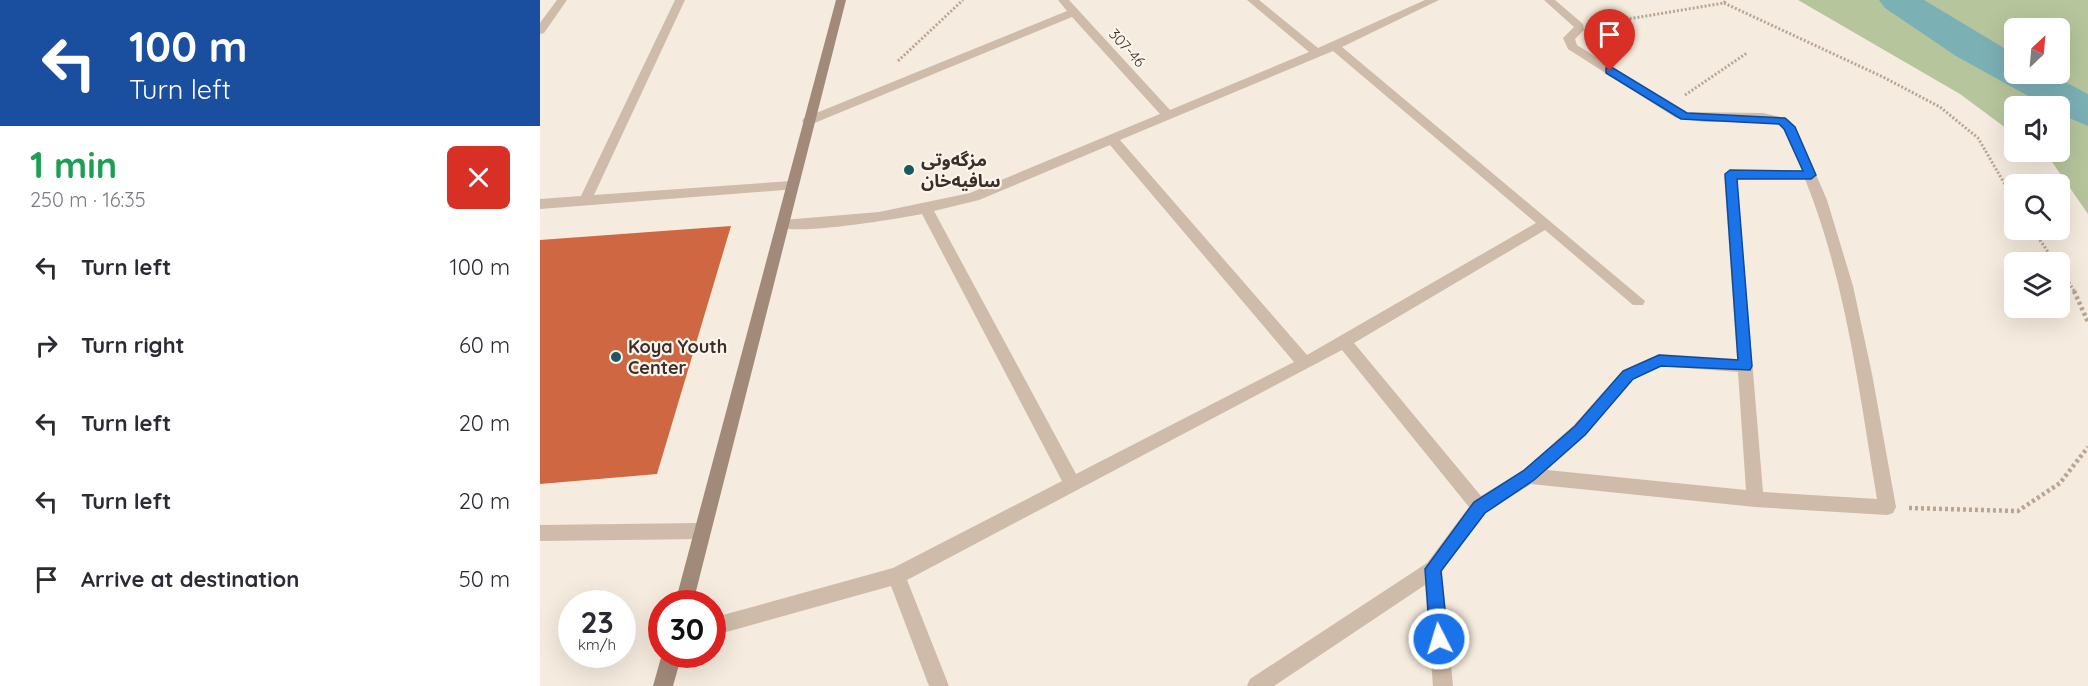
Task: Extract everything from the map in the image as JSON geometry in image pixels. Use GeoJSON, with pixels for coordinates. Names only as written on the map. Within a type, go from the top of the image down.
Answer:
{"type":"FeatureCollection","features":[{"type":"Feature","properties":{"kind":"street"},"geometry":{"type":"LineString","coordinates":[[540,31],[562,0]]}},
{"type":"Feature","properties":{"kind":"street"},"geometry":{"type":"LineString","coordinates":[[585,201],[680,0]]}},
{"type":"Feature","properties":{"kind":"street"},"geometry":{"type":"LineString","coordinates":[[687,590],[841,0]]}},
{"type":"Feature","properties":{"kind":"street","name":"307-46"},"geometry":{"type":"LineString","coordinates":[[1063,0],[1168,116]]}},
{"type":"Feature","properties":{"kind":"street"},"geometry":{"type":"LineString","coordinates":[[1252,0],[1317,53]]}},
{"type":"Feature","properties":{"kind":"street"},"geometry":{"type":"LineString","coordinates":[[783,225],[859,221],[927,210],[974,197],[1334,46],[1434,0]]}},
{"type":"Feature","properties":{"kind":"street"},"geometry":{"type":"LineString","coordinates":[[1529,476],[1755,499],[1887,507],[1848,290],[1834,240],[1811,175],[1789,127],[1781,121],[1690,117],[1667,107],[1572,47],[1569,38],[1580,28],[1549,0]]}},
{"type":"Feature","properties":{"kind":"street"},"geometry":{"type":"LineString","coordinates":[[808,121],[1074,12]]}},
{"type":"Feature","properties":{"kind":"street"},"geometry":{"type":"LineString","coordinates":[[1334,46],[1638,301]]}},
{"type":"Feature","properties":{"kind":"street"},"geometry":{"type":"LineString","coordinates":[[1112,139],[1305,364]]}},
{"type":"Feature","properties":{"kind":"street"},"geometry":{"type":"LineString","coordinates":[[1755,499],[1730,174],[1811,175]]}},
{"type":"Feature","properties":{"kind":"street"},"geometry":{"type":"LineString","coordinates":[[540,204],[791,186]]}},
{"type":"Feature","properties":{"kind":"street"},"geometry":{"type":"LineString","coordinates":[[927,210],[1072,483]]}},
{"type":"Feature","properties":{"kind":"street"},"geometry":{"type":"LineString","coordinates":[[726,623],[896,576],[1305,364],[1546,223]]}},
{"type":"Feature","properties":{"kind":"street"},"geometry":{"type":"LineString","coordinates":[[1345,342],[1479,507]]}},
{"type":"Feature","properties":{"kind":"street"},"geometry":{"type":"LineString","coordinates":[[1257,686],[1433,569],[1479,507],[1529,476],[1580,430],[1628,375],[1659,360],[1745,366]]}},
{"type":"Feature","properties":{"kind":"street"},"geometry":{"type":"LineString","coordinates":[[540,533],[701,531]]}},
{"type":"Feature","properties":{"kind":"street"},"geometry":{"type":"LineString","coordinates":[[1433,569],[1443,686]]}},
{"type":"Feature","properties":{"kind":"street"},"geometry":{"type":"LineString","coordinates":[[896,576],[939,686]]}},
{"type":"Feature","properties":{"kind":"street"},"geometry":{"type":"LineString","coordinates":[[663,686],[668,668]]}},
{"type":"Feature","properties":{"kind":"path"},"geometry":{"type":"LineString","coordinates":[[897,63],[963,0]]}},
{"type":"Feature","properties":{"kind":"path"},"geometry":{"type":"LineString","coordinates":[[1580,28],[1725,1],[1883,76],[1941,107],[1978,138],[2004,183]]}},
{"type":"Feature","properties":{"kind":"path"},"geometry":{"type":"LineString","coordinates":[[1667,107],[1747,53]]}},
{"type":"Feature","properties":{"kind":"path"},"geometry":{"type":"LineString","coordinates":[[2070,285],[2088,322]]}},
{"type":"Feature","properties":{"kind":"path"},"geometry":{"type":"LineString","coordinates":[[1887,507],[2018,511],[2060,483],[2088,447]]}},
{"type":"Feature","properties":{"kind":"green space"},"geometry":{"type":"Polygon","coordinates":[[[1798,0],[2088,0],[2088,214],[2070,188],[2070,174],[2060,174],[2052,162],[2070,162],[2070,96],[2004,96],[2004,127],[1960,94],[1798,0]]]}},
{"type":"Feature","properties":{"kind":"building","name":"Koya Youth Center"},"geometry":{"type":"Polygon","coordinates":[[[731,226],[657,474],[540,484],[540,240],[731,226]]]}},
{"type":"Feature","properties":{"kind":"waterway"},"geometry":{"type":"LineString","coordinates":[[1898,0],[1970,47],[2004,66]]}},
{"type":"Feature","properties":{"kind":"waterway"},"geometry":{"type":"LineString","coordinates":[[2037,84],[2088,112]]}},
{"type":"Feature","properties":{"kind":"place","name":"مزگه‌وتی سافیه‌خان"},"geometry":{"type":"Point","coordinates":[909,170]}},
{"type":"Feature","properties":{"kind":"place","name":"Koya Youth Center"},"geometry":{"type":"Point","coordinates":[616,357]}},
{"type":"Feature","properties":{"kind":"route"},"geometry":{"type":"LineString","coordinates":[[1439,639],[1433,569],[1479,507],[1529,476],[1580,430],[1628,375],[1659,360],[1745,366],[1730,174],[1811,175],[1786,123],[1770,118],[1680,115],[1610,71]]}}]}
